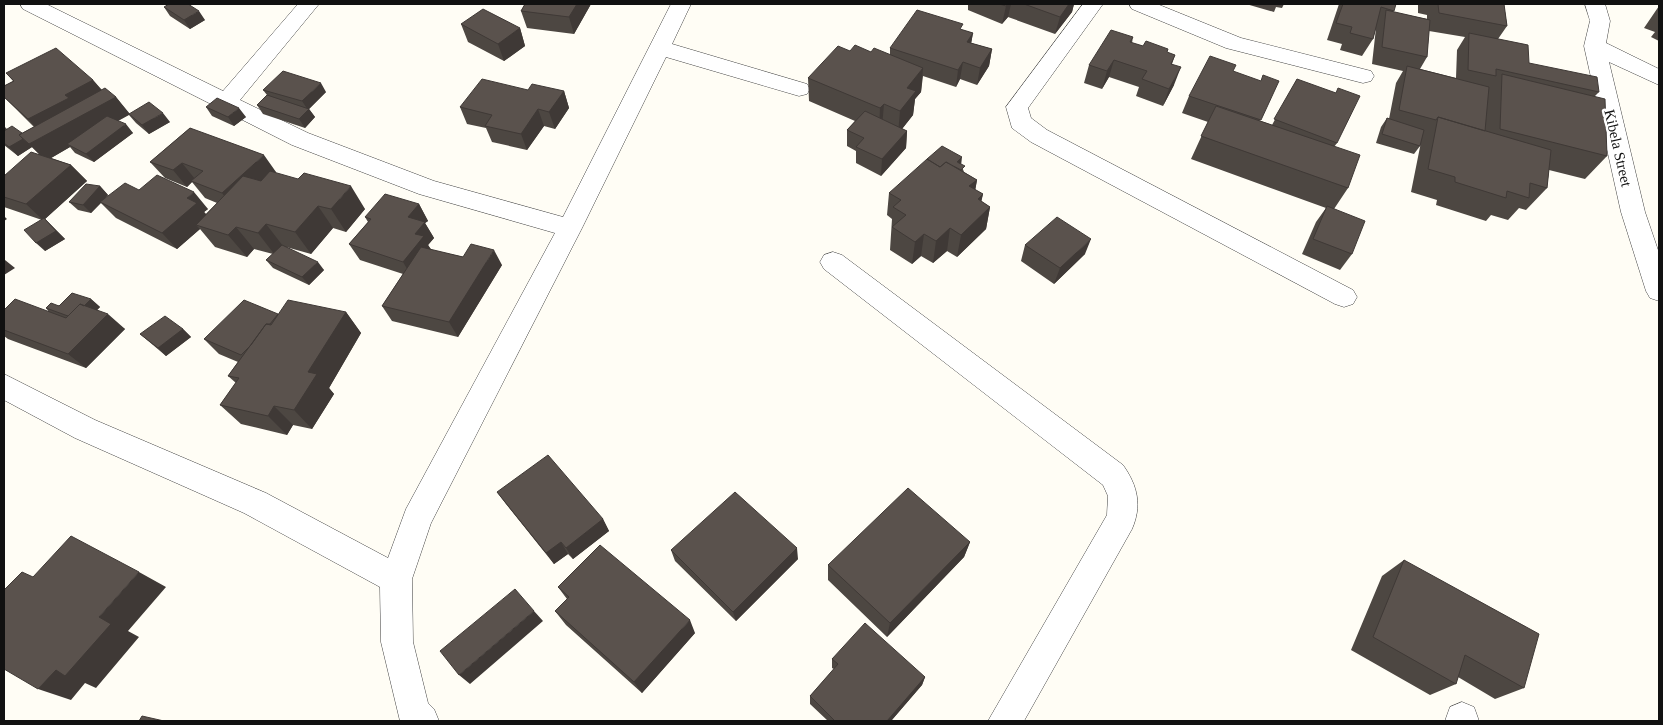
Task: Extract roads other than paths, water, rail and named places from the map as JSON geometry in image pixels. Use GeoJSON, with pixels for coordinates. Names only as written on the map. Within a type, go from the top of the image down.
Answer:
{"type":"FeatureCollection","features":[{"type":"Feature","properties":{"kind":"street"},"geometry":{"type":"LineString","coordinates":[[226,102],[309,4]]}},
{"type":"Feature","properties":{"kind":"street"},"geometry":{"type":"LineString","coordinates":[[422,721],[413,712],[397,642],[396,579],[417,519],[570,228],[661,48],[681,4]]}},
{"type":"Feature","properties":{"kind":"street"},"geometry":{"type":"LineString","coordinates":[[1093,4],[1017,107],[1020,122],[1039,136],[1344,297]]}},
{"type":"Feature","properties":{"kind":"street"},"geometry":{"type":"LineString","coordinates":[[1139,4],[1234,43],[1363,76]]}},
{"type":"Feature","properties":{"kind":"street"},"geometry":{"type":"LineString","coordinates":[[1581,4],[1598,12]]}},
{"type":"Feature","properties":{"kind":"street"},"geometry":{"type":"LineString","coordinates":[[41,6],[300,139],[428,188],[570,228]]}},
{"type":"Feature","properties":{"kind":"street","name":"Kibela Street"},"geometry":{"type":"LineString","coordinates":[[1598,12],[1595,46],[1633,212],[1659,291]]}},
{"type":"Feature","properties":{"kind":"street"},"geometry":{"type":"LineString","coordinates":[[1595,46],[1659,78]]}},
{"type":"Feature","properties":{"kind":"street"},"geometry":{"type":"LineString","coordinates":[[661,48],[799,88]]}},
{"type":"Feature","properties":{"kind":"street"},"geometry":{"type":"LineString","coordinates":[[833,262],[1113,475],[1122,487],[1125,504],[1122,519],[1005,721]]}},
{"type":"Feature","properties":{"kind":"street"},"geometry":{"type":"LineString","coordinates":[[4,386],[85,429],[255,503],[396,579]]}}]}
